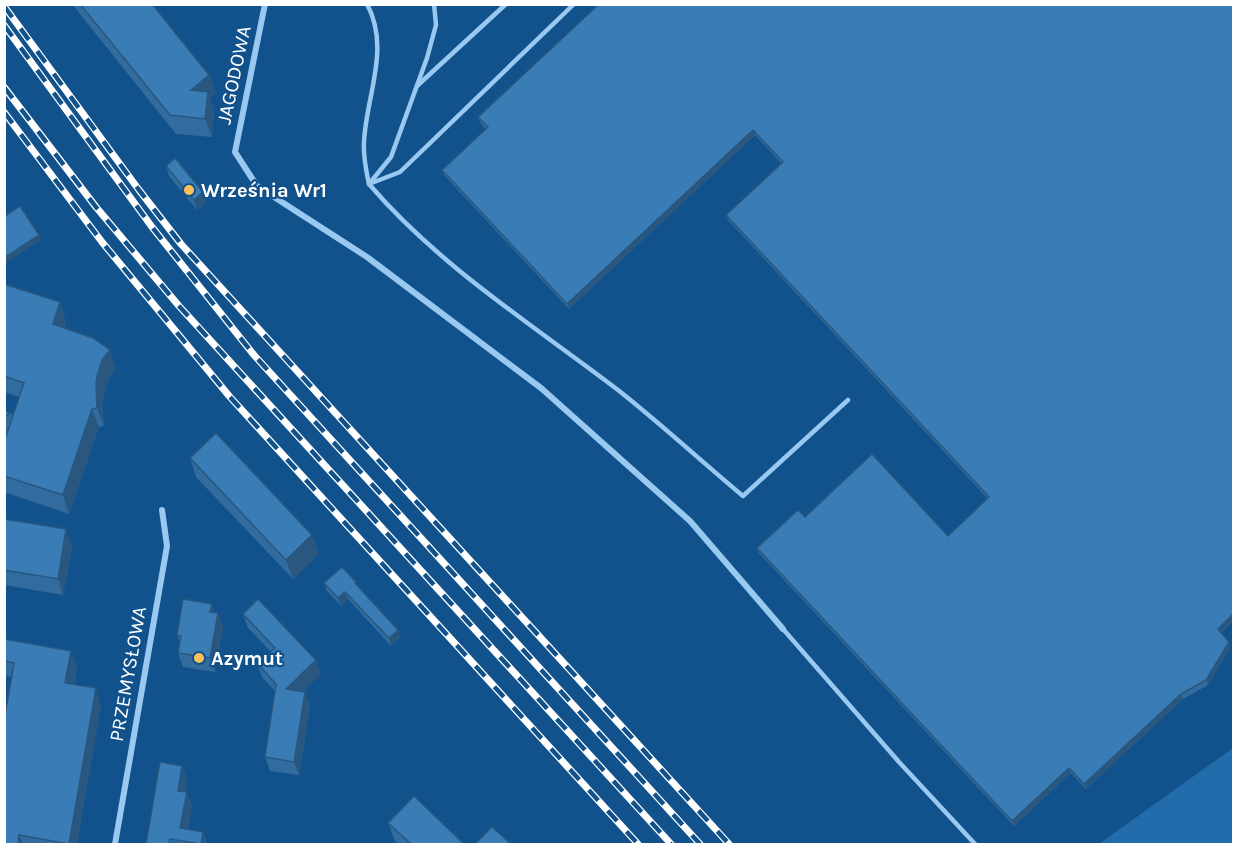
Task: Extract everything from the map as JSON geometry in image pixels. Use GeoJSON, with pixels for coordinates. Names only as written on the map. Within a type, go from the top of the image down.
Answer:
{"type":"FeatureCollection","features":[{"type":"Feature","properties":{"kind":"street","name":"JAGODOWA"},"geometry":{"type":"LineString","coordinates":[[265,4],[235,152],[257,186],[367,256],[541,388],[690,521],[783,629]]}},
{"type":"Feature","properties":{"kind":"street","name":"PRZEMYSŁOWA"},"geometry":{"type":"LineString","coordinates":[[115,844],[167,546],[162,510]]}},
{"type":"Feature","properties":{"kind":"lane"},"geometry":{"type":"LineString","coordinates":[[367,4],[372,13],[379,48],[374,90],[364,140],[364,164],[369,184],[416,234],[487,292],[620,392],[743,496],[848,400]]}},
{"type":"Feature","properties":{"kind":"lane"},"geometry":{"type":"LineString","coordinates":[[369,184],[391,157],[427,58],[436,25],[434,4]]}},
{"type":"Feature","properties":{"kind":"lane"},"geometry":{"type":"LineString","coordinates":[[415,88],[506,4]]}},
{"type":"Feature","properties":{"kind":"lane"},"geometry":{"type":"LineString","coordinates":[[369,184],[400,172],[574,4]]}},
{"type":"Feature","properties":{"kind":"lane"},"geometry":{"type":"LineString","coordinates":[[783,629],[899,762],[975,844]]}},
{"type":"Feature","properties":{"kind":"shaded area"},"geometry":{"type":"Polygon","coordinates":[[[1233,748],[1233,844],[1099,844],[1233,748]]]}},
{"type":"Feature","properties":{"kind":"building"},"geometry":{"type":"Polygon","coordinates":[[[80,4],[152,4],[209,75],[191,90],[208,92],[205,119],[170,115],[80,4]]]}},
{"type":"Feature","properties":{"kind":"building"},"geometry":{"type":"Polygon","coordinates":[[[599,4],[1233,4],[1233,614],[1218,629],[1229,642],[1206,680],[1181,694],[1084,784],[1069,768],[1012,821],[757,548],[798,510],[805,517],[872,454],[948,536],[989,497],[726,215],[783,162],[753,130],[567,304],[442,170],[488,127],[478,117],[599,4]]]}},
{"type":"Feature","properties":{"kind":"building"},"geometry":{"type":"Polygon","coordinates":[[[175,158],[203,192],[194,200],[166,166],[175,158]]]}},
{"type":"Feature","properties":{"kind":"building"},"geometry":{"type":"Polygon","coordinates":[[[20,206],[39,235],[4,258],[4,217],[20,206]]]}},
{"type":"Feature","properties":{"kind":"building"},"geometry":{"type":"Polygon","coordinates":[[[4,284],[60,302],[53,324],[93,338],[110,350],[102,360],[97,376],[97,408],[92,409],[63,495],[4,476],[4,442],[24,383],[4,376],[4,284]]]}},
{"type":"Feature","properties":{"kind":"building"},"geometry":{"type":"Polygon","coordinates":[[[216,433],[312,535],[286,560],[190,458],[216,433]]]}},
{"type":"Feature","properties":{"kind":"building"},"geometry":{"type":"Polygon","coordinates":[[[4,519],[66,529],[58,579],[4,570],[4,519]]]}},
{"type":"Feature","properties":{"kind":"building"},"geometry":{"type":"Polygon","coordinates":[[[342,567],[398,630],[389,638],[345,592],[338,598],[324,583],[342,567]]]}},
{"type":"Feature","properties":{"kind":"building"},"geometry":{"type":"Polygon","coordinates":[[[183,599],[212,604],[210,612],[218,613],[210,658],[178,653],[181,636],[177,635],[183,599]]]}},
{"type":"Feature","properties":{"kind":"building"},"geometry":{"type":"Polygon","coordinates":[[[258,599],[316,660],[286,689],[305,692],[294,762],[265,757],[276,684],[257,663],[275,648],[243,614],[258,599]]]}},
{"type":"Feature","properties":{"kind":"building"},"geometry":{"type":"Polygon","coordinates":[[[4,639],[71,651],[65,683],[96,688],[69,844],[19,835],[18,844],[4,844],[4,721],[14,663],[4,661],[4,639]]]}},
{"type":"Feature","properties":{"kind":"building"},"geometry":{"type":"Polygon","coordinates":[[[160,762],[182,766],[178,791],[187,792],[180,828],[203,832],[201,844],[170,839],[169,844],[146,844],[160,762]]]}},
{"type":"Feature","properties":{"kind":"building"},"geometry":{"type":"Polygon","coordinates":[[[414,796],[464,844],[411,844],[388,823],[414,796]]]}},
{"type":"Feature","properties":{"kind":"building"},"geometry":{"type":"Polygon","coordinates":[[[492,827],[511,844],[475,844],[492,827]]]}},
{"type":"Feature","properties":{"kind":"railway"},"geometry":{"type":"LineString","coordinates":[[4,6],[181,244],[729,844]]}},
{"type":"Feature","properties":{"kind":"railway"},"geometry":{"type":"LineString","coordinates":[[4,25],[152,227],[254,355],[700,844]]}},
{"type":"Feature","properties":{"kind":"railway"},"geometry":{"type":"LineString","coordinates":[[4,87],[96,207],[179,306],[671,844]]}},
{"type":"Feature","properties":{"kind":"railway"},"geometry":{"type":"LineString","coordinates":[[4,112],[102,242],[230,397],[638,844]]}},
{"type":"Feature","properties":{"kind":"place","name":"Września Wr1"},"geometry":{"type":"Point","coordinates":[189,190]}},
{"type":"Feature","properties":{"kind":"place","name":"Azymut"},"geometry":{"type":"Point","coordinates":[199,658]}}]}
